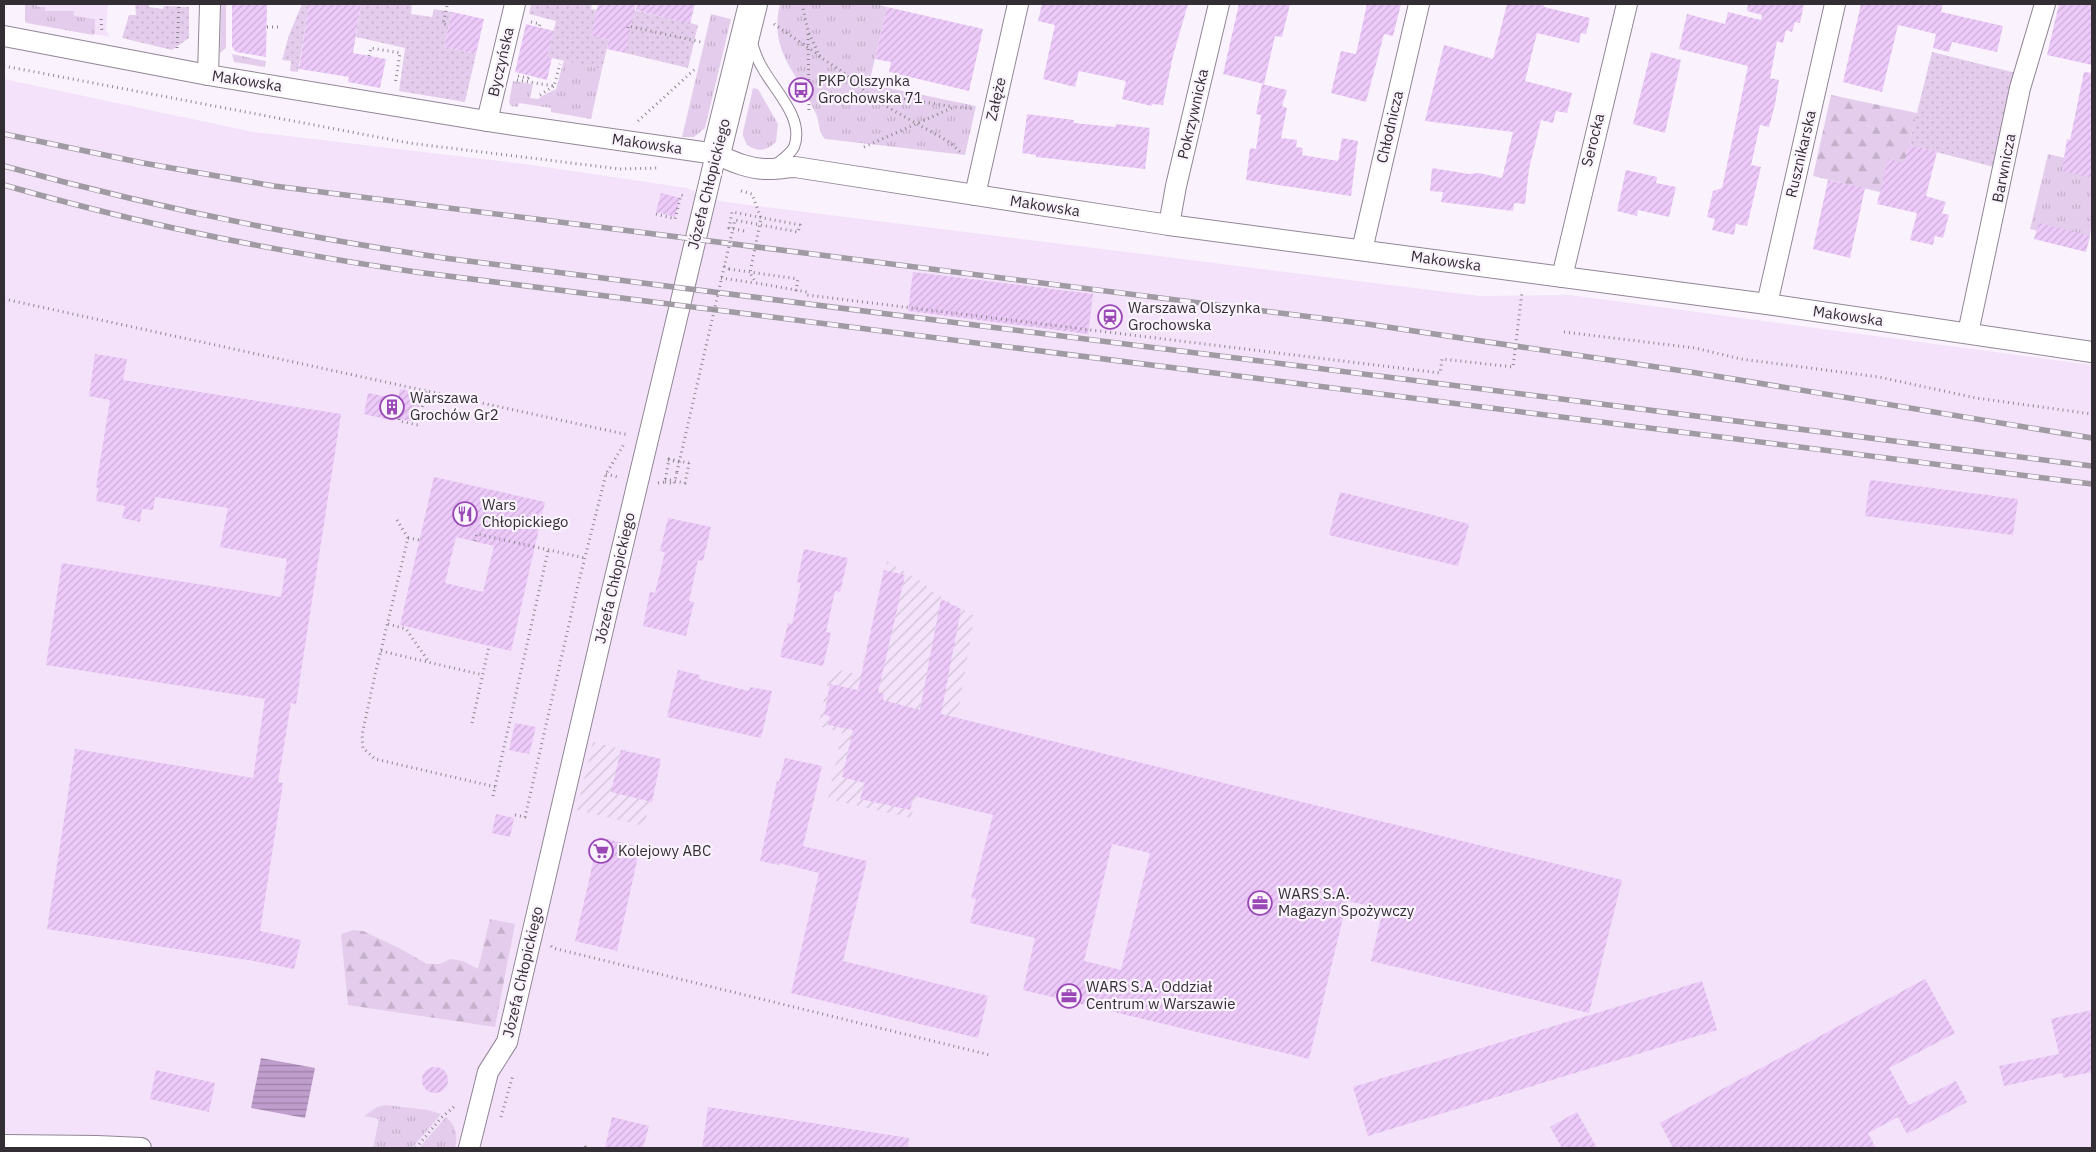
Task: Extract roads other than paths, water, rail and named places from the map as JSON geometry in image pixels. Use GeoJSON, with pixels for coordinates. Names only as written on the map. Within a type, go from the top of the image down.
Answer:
{"type":"FeatureCollection","features":[{"type":"Feature","properties":{"kind":"street"},"geometry":{"type":"LineString","coordinates":[[208,75],[210,4]]}},
{"type":"Feature","properties":{"kind":"street","name":"Byczyńska"},"geometry":{"type":"LineString","coordinates":[[487,121],[515,4]]}},
{"type":"Feature","properties":{"kind":"street","name":"Załęże"},"geometry":{"type":"LineString","coordinates":[[975,195],[1018,4]]}},
{"type":"Feature","properties":{"kind":"street","name":"Pokrzywnicka"},"geometry":{"type":"LineString","coordinates":[[1170,225],[1176,186],[1219,4]]}},
{"type":"Feature","properties":{"kind":"street","name":"Chłodnicza"},"geometry":{"type":"LineString","coordinates":[[1362,250],[1419,4]]}},
{"type":"Feature","properties":{"kind":"street","name":"Serocka"},"geometry":{"type":"LineString","coordinates":[[1562,277],[1627,4]]}},
{"type":"Feature","properties":{"kind":"street","name":"Rusznikarska"},"geometry":{"type":"LineString","coordinates":[[1767,304],[1835,4]]}},
{"type":"Feature","properties":{"kind":"street","name":"Barwnicza"},"geometry":{"type":"LineString","coordinates":[[1968,333],[2020,88],[2045,4]]}},
{"type":"Feature","properties":{"kind":"street","name":"Józefa Chłopickiego"},"geometry":{"type":"LineString","coordinates":[[469,1148],[488,1072],[508,1042],[610,599],[716,154],[758,14]]}},
{"type":"Feature","properties":{"kind":"street","name":"Makowska"},"geometry":{"type":"LineString","coordinates":[[4,36],[208,75],[487,121],[716,154],[738,164],[770,170],[795,167],[1170,225],[1767,304],[2092,352]]}},
{"type":"Feature","properties":{"kind":"street"},"geometry":{"type":"LineString","coordinates":[[4,1145],[141,1148]]}},
{"type":"Feature","properties":{"kind":"lane"},"geometry":{"type":"LineString","coordinates":[[758,14],[751,38],[755,52],[762,69],[784,100],[796,131],[794,147],[788,155],[770,170]]}},
{"type":"Feature","properties":{"kind":"railway"},"geometry":{"type":"LineString","coordinates":[[4,134],[143,163],[274,186],[1367,324],[1697,373],[2092,438]]}},
{"type":"Feature","properties":{"kind":"railway"},"geometry":{"type":"LineString","coordinates":[[4,166],[58,181],[222,219],[444,258],[2092,466]]}},
{"type":"Feature","properties":{"kind":"railway"},"geometry":{"type":"LineString","coordinates":[[4,185],[208,236],[416,272],[2092,484]]}},
{"type":"Feature","properties":{"kind":"place","name":"PKP Olszynka Grochowska 71"},"geometry":{"type":"Point","coordinates":[801,90]}},
{"type":"Feature","properties":{"kind":"place","name":"Warszawa Olszynka Grochowska"},"geometry":{"type":"Point","coordinates":[1110,317]}},
{"type":"Feature","properties":{"kind":"place","name":"Warszawa Grochów Gr2"},"geometry":{"type":"Point","coordinates":[392,407]}},
{"type":"Feature","properties":{"kind":"place","name":"Wars Chłopickiego"},"geometry":{"type":"Point","coordinates":[465,514]}},
{"type":"Feature","properties":{"kind":"place","name":"Kolejowy ABC"},"geometry":{"type":"Point","coordinates":[601,851]}},
{"type":"Feature","properties":{"kind":"place","name":"WARS S.A. Magazyn Spożywczy"},"geometry":{"type":"Point","coordinates":[1260,903]}},
{"type":"Feature","properties":{"kind":"place","name":"WARS S.A. Oddział Centrum w Warszawie"},"geometry":{"type":"Point","coordinates":[1069,996]}}]}
